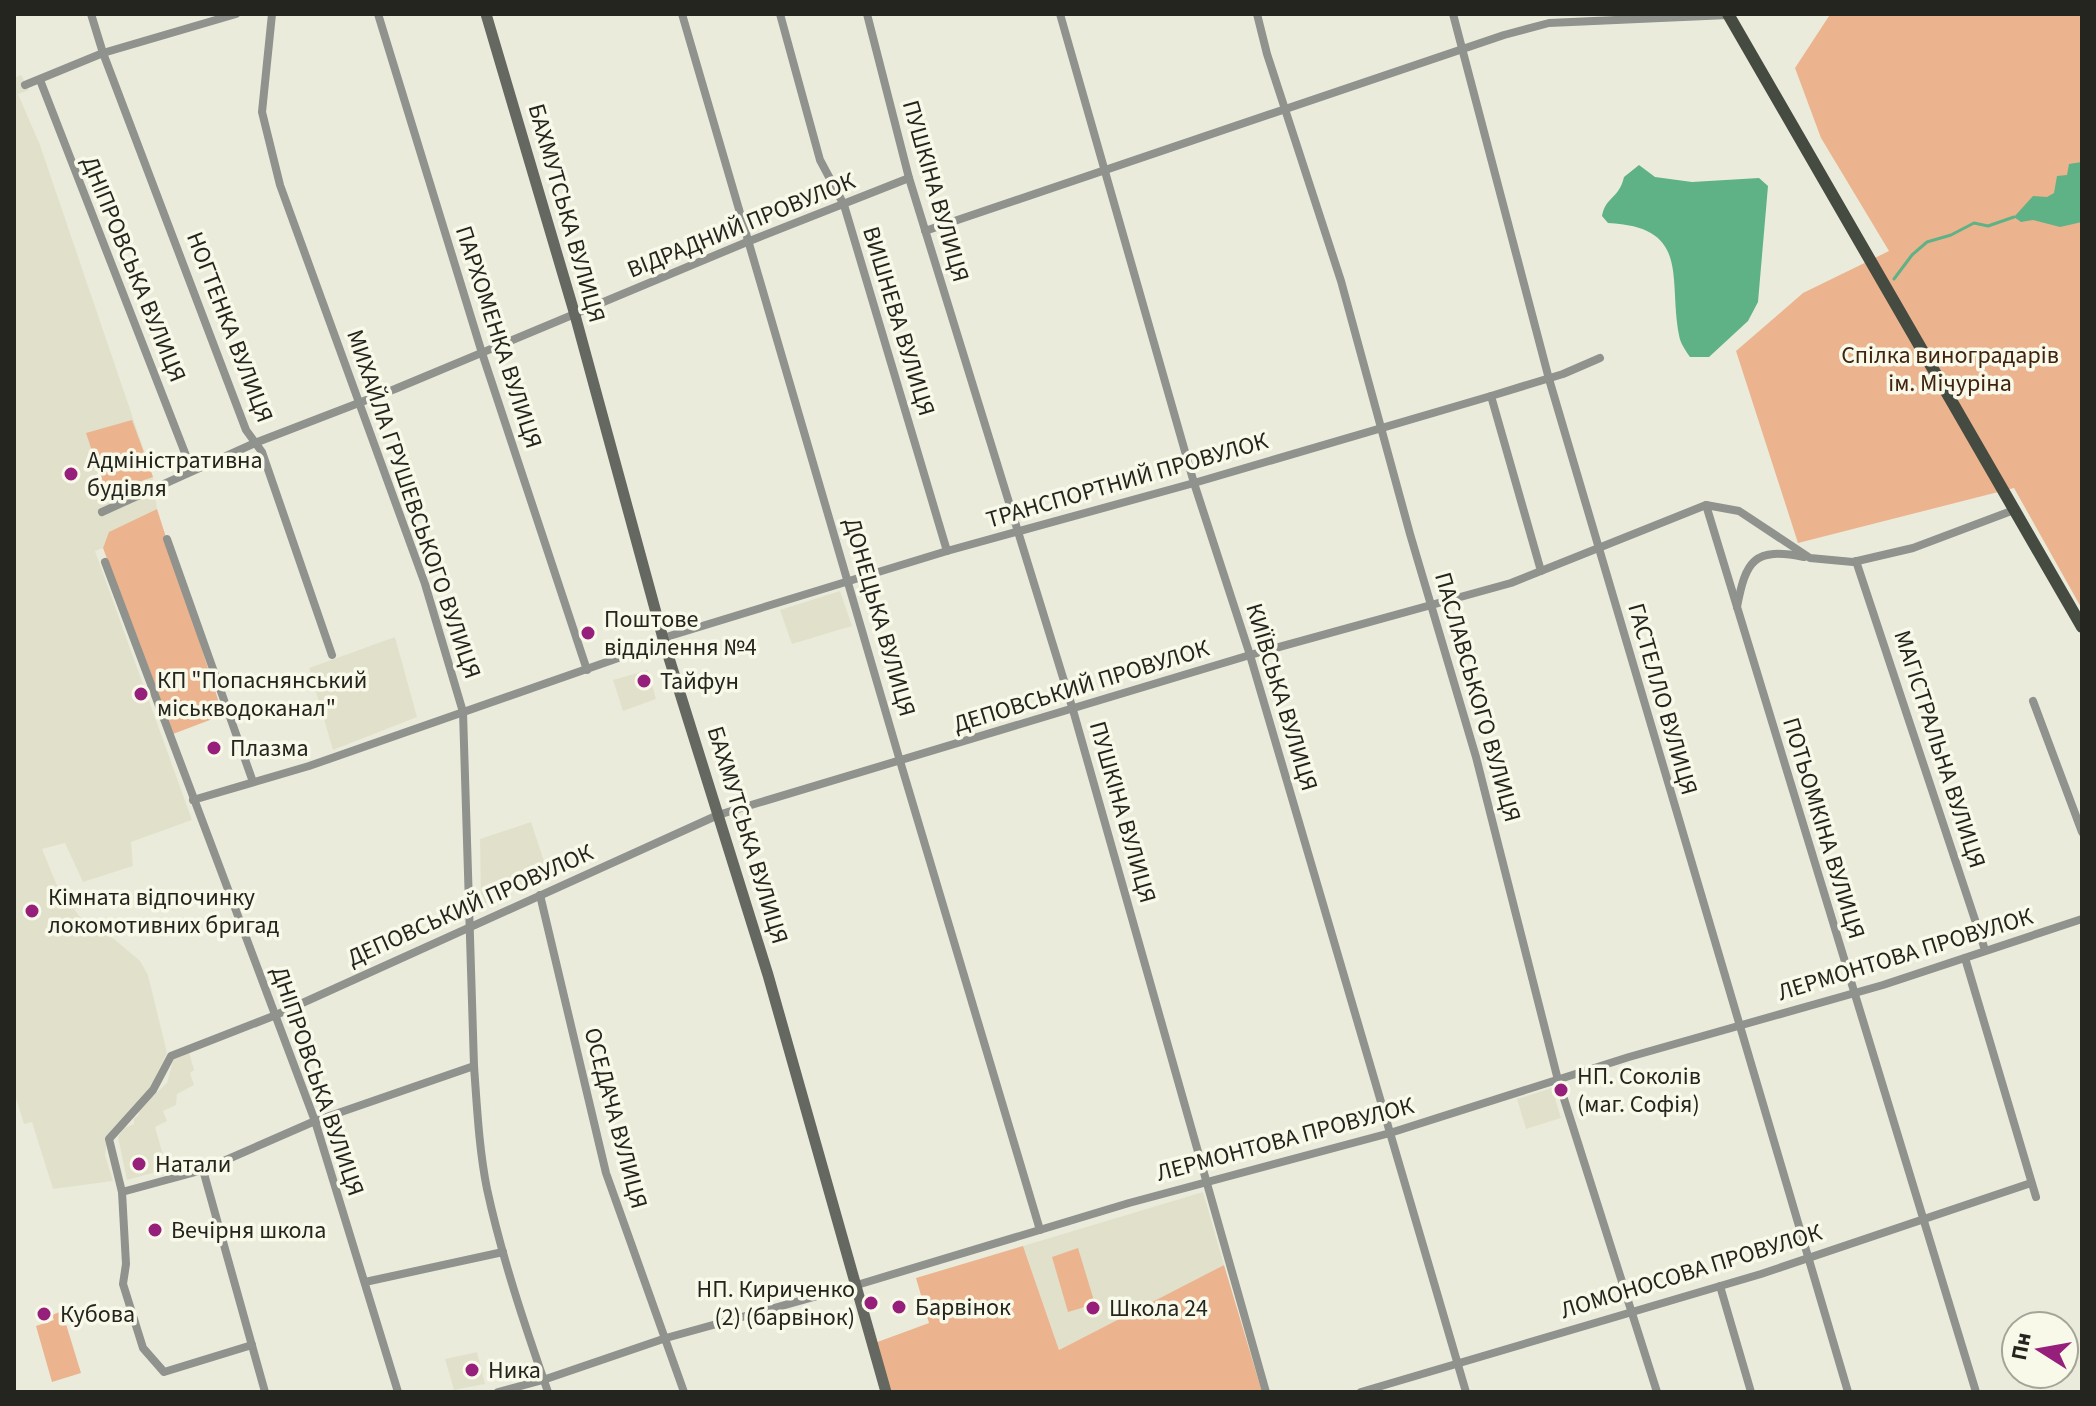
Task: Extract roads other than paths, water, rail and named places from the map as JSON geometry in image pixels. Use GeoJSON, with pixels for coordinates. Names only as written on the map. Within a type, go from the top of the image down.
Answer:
{"type":"FeatureCollection","features":[{"type":"Feature","properties":{"kind":"main road"},"geometry":{"type":"LineString","coordinates":[[1728,14],[2082,627]]}},
{"type":"Feature","properties":{"kind":"street","name":"НОГТЕНКА ВУЛИЦЯ"},"geometry":{"type":"LineString","coordinates":[[91,14],[246,430],[262,452],[332,655]]}},
{"type":"Feature","properties":{"kind":"street"},"geometry":{"type":"LineString","coordinates":[[25,85],[103,53],[236,14]]}},
{"type":"Feature","properties":{"kind":"street","name":"МИХАЙЛА ГРУШЕВСЬКОГО ВУЛИЦЯ"},"geometry":{"type":"LineString","coordinates":[[272,14],[262,112],[280,185],[425,584],[463,712],[474,1066],[487,1187],[503,1252],[548,1392]]}},
{"type":"Feature","properties":{"kind":"street","name":"ПАРХОМЕНКА ВУЛИЦЯ"},"geometry":{"type":"LineString","coordinates":[[378,14],[482,353],[587,670]]}},
{"type":"Feature","properties":{"kind":"street","name":"БАХМУТСЬКА ВУЛИЦЯ"},"geometry":{"type":"LineString","coordinates":[[486,14],[575,315],[664,640],[768,975],[886,1392]]}},
{"type":"Feature","properties":{"kind":"street","name":"ДОНЕЦЬКА ВУЛИЦЯ"},"geometry":{"type":"LineString","coordinates":[[682,14],[1040,1230]]}},
{"type":"Feature","properties":{"kind":"street","name":"ВИШНЕВА ВУЛИЦЯ"},"geometry":{"type":"LineString","coordinates":[[780,14],[820,160],[844,205],[947,551]]}},
{"type":"Feature","properties":{"kind":"street","name":"ПУШКІНА ВУЛИЦЯ"},"geometry":{"type":"LineString","coordinates":[[867,14],[909,178],[1073,710],[1266,1392]]}},
{"type":"Feature","properties":{"kind":"street","name":"КИЇВСЬКА ВУЛИЦЯ"},"geometry":{"type":"LineString","coordinates":[[1060,14],[1194,483],[1250,655],[1466,1392]]}},
{"type":"Feature","properties":{"kind":"street","name":"ПАСЛАВСЬКОГО ВУЛИЦЯ"},"geometry":{"type":"LineString","coordinates":[[1257,14],[1267,54],[1341,281],[1476,757],[1558,1080],[1657,1392]]}},
{"type":"Feature","properties":{"kind":"street","name":"ГАСТЕЛЛО ВУЛИЦЯ"},"geometry":{"type":"LineString","coordinates":[[1453,14],[1549,379],[1848,1392]]}},
{"type":"Feature","properties":{"kind":"street"},"geometry":{"type":"LineString","coordinates":[[925,231],[1549,23],[1728,14]]}},
{"type":"Feature","properties":{"kind":"street","name":"ДНІПРОВСЬКА ВУЛИЦЯ"},"geometry":{"type":"LineString","coordinates":[[40,80],[192,471]]}},
{"type":"Feature","properties":{"kind":"street","name":"ВІДРАДНИЙ ПРОВУЛОК"},"geometry":{"type":"LineString","coordinates":[[102,512],[255,443],[361,403],[909,178]]}},
{"type":"Feature","properties":{"kind":"street","name":"ТРАНСПОРТНИЙ ПРОВУЛОК"},"geometry":{"type":"LineString","coordinates":[[193,800],[309,766],[587,670],[664,640],[849,581],[1382,429],[1549,379],[1600,358]]}},
{"type":"Feature","properties":{"kind":"street"},"geometry":{"type":"LineString","coordinates":[[1491,396],[1541,571]]}},
{"type":"Feature","properties":{"kind":"street"},"geometry":{"type":"LineString","coordinates":[[1706,505],[1739,511],[1810,558]]}},
{"type":"Feature","properties":{"kind":"street","name":"ДЕПОВСЬКИЙ ПРОВУЛОК"},"geometry":{"type":"LineString","coordinates":[[122,1192],[109,1139],[153,1090],[171,1056],[276,1015],[718,815],[1250,655],[1511,583],[1706,505]]}},
{"type":"Feature","properties":{"kind":"street","name":"ПОТЬОМКІНА ВУЛИЦЯ"},"geometry":{"type":"LineString","coordinates":[[1706,505],[1976,1392]]}},
{"type":"Feature","properties":{"kind":"street"},"geometry":{"type":"LineString","coordinates":[[1737,608],[1743,576],[1758,558],[1778,552],[1856,561],[1913,548],[2014,510]]}},
{"type":"Feature","properties":{"kind":"street"},"geometry":{"type":"LineString","coordinates":[[167,539],[253,782]]}},
{"type":"Feature","properties":{"kind":"street","name":"МАГІСТРАЛЬНА ВУЛИЦЯ"},"geometry":{"type":"LineString","coordinates":[[1856,561],[1985,950]]}},
{"type":"Feature","properties":{"kind":"street","name":"ДНІПРОВСЬКА ВУЛИЦЯ"},"geometry":{"type":"LineString","coordinates":[[105,562],[315,1121],[398,1392]]}},
{"type":"Feature","properties":{"kind":"street"},"geometry":{"type":"LineString","coordinates":[[2033,701],[2082,832]]}},
{"type":"Feature","properties":{"kind":"street","name":"ОСЕДАЧА ВУЛИЦЯ"},"geometry":{"type":"LineString","coordinates":[[540,895],[606,1173],[684,1392]]}},
{"type":"Feature","properties":{"kind":"street","name":"ЛЕРМОНТОВА ПРОВУЛОК"},"geometry":{"type":"LineString","coordinates":[[498,1392],[666,1338],[1207,1182],[1390,1133],[1853,993],[2082,919]]}},
{"type":"Feature","properties":{"kind":"street"},"geometry":{"type":"LineString","coordinates":[[1965,958],[2036,1197]]}},
{"type":"Feature","properties":{"kind":"street"},"geometry":{"type":"LineString","coordinates":[[252,1345],[164,1372],[143,1348],[123,1284],[126,1264],[122,1192],[203,1170],[315,1121],[474,1066]]}},
{"type":"Feature","properties":{"kind":"street"},"geometry":{"type":"LineString","coordinates":[[203,1170],[265,1392]]}},
{"type":"Feature","properties":{"kind":"street","name":"ЛОМОНОСОВА ПРОВУЛОК"},"geometry":{"type":"LineString","coordinates":[[1361,1392],[1720,1286],[2031,1183]]}},
{"type":"Feature","properties":{"kind":"street"},"geometry":{"type":"LineString","coordinates":[[365,1282],[503,1252]]}},
{"type":"Feature","properties":{"kind":"street"},"geometry":{"type":"LineString","coordinates":[[1720,1286],[1751,1392]]}},
{"type":"Feature","properties":{"kind":"waterway"},"geometry":{"type":"LineString","coordinates":[[1894,279],[1912,255],[1927,242],[1951,235],[1974,223],[1988,226],[2014,217]]}},
{"type":"Feature","properties":{"kind":"place","name":"Адміністративна будівля"},"geometry":{"type":"Point","coordinates":[71,474]}},
{"type":"Feature","properties":{"kind":"place","name":"Поштове відділення №4"},"geometry":{"type":"Point","coordinates":[588,633]}},
{"type":"Feature","properties":{"kind":"place","name":"Тайфун"},"geometry":{"type":"Point","coordinates":[644,681]}},
{"type":"Feature","properties":{"kind":"place","name":"КП \"Попаснянський міськводоканал\""},"geometry":{"type":"Point","coordinates":[141,694]}},
{"type":"Feature","properties":{"kind":"place","name":"Плазма"},"geometry":{"type":"Point","coordinates":[214,748]}},
{"type":"Feature","properties":{"kind":"place","name":"Кімната відпочинку локомотивних бригад"},"geometry":{"type":"Point","coordinates":[32,911]}},
{"type":"Feature","properties":{"kind":"place","name":"НП. Соколів (маг. Софія)"},"geometry":{"type":"Point","coordinates":[1561,1090]}},
{"type":"Feature","properties":{"kind":"place","name":"Натали"},"geometry":{"type":"Point","coordinates":[139,1164]}},
{"type":"Feature","properties":{"kind":"place","name":"Вечірня школа"},"geometry":{"type":"Point","coordinates":[155,1230]}},
{"type":"Feature","properties":{"kind":"place","name":"НП. Кириченко (2) (барвінок)"},"geometry":{"type":"Point","coordinates":[871,1303]}},
{"type":"Feature","properties":{"kind":"place","name":"Барвінок"},"geometry":{"type":"Point","coordinates":[899,1307]}},
{"type":"Feature","properties":{"kind":"place","name":"Школа 24"},"geometry":{"type":"Point","coordinates":[1093,1308]}},
{"type":"Feature","properties":{"kind":"place","name":"Кубова"},"geometry":{"type":"Point","coordinates":[44,1314]}},
{"type":"Feature","properties":{"kind":"place","name":"Ника"},"geometry":{"type":"Point","coordinates":[472,1370]}},
{"type":"Feature","properties":{"kind":"park label","name":"Спілка виноградарів ім. Мічуріна"},"geometry":{"type":"Point","coordinates":[1950,369]}}]}
